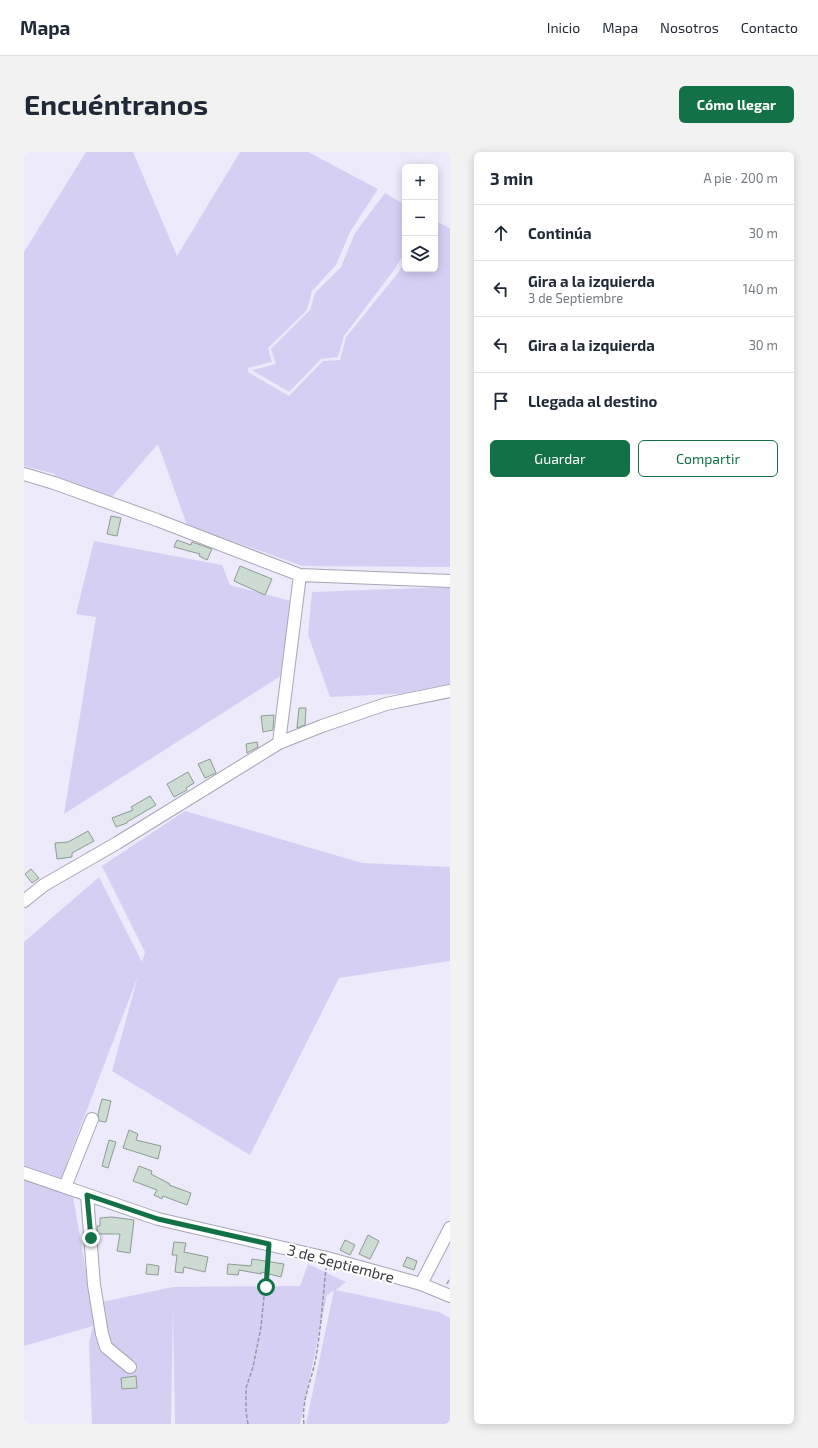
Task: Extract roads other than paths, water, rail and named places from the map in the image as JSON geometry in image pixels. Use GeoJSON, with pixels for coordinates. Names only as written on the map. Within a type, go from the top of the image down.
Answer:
{"type":"FeatureCollection","features":[{"type":"Feature","properties":{"kind":"street"},"geometry":{"type":"LineString","coordinates":[[24,474],[54,483],[157,520],[300,575],[450,581]]}},
{"type":"Feature","properties":{"kind":"street"},"geometry":{"type":"LineString","coordinates":[[279,743],[300,575]]}},
{"type":"Feature","properties":{"kind":"street"},"geometry":{"type":"LineString","coordinates":[[24,901],[44,885],[117,843],[279,743],[322,726],[386,704],[450,691]]}},
{"type":"Feature","properties":{"kind":"street"},"geometry":{"type":"LineString","coordinates":[[65,1187],[92,1119]]}},
{"type":"Feature","properties":{"kind":"street","name":"3 de Septiembre"},"geometry":{"type":"LineString","coordinates":[[24,1173],[158,1219],[327,1258],[421,1284],[450,1296]]}},
{"type":"Feature","properties":{"kind":"street"},"geometry":{"type":"LineString","coordinates":[[87,1195],[94,1285],[102,1334],[106,1347],[130,1367]]}},
{"type":"Feature","properties":{"kind":"street"},"geometry":{"type":"LineString","coordinates":[[421,1284],[450,1228]]}}]}
